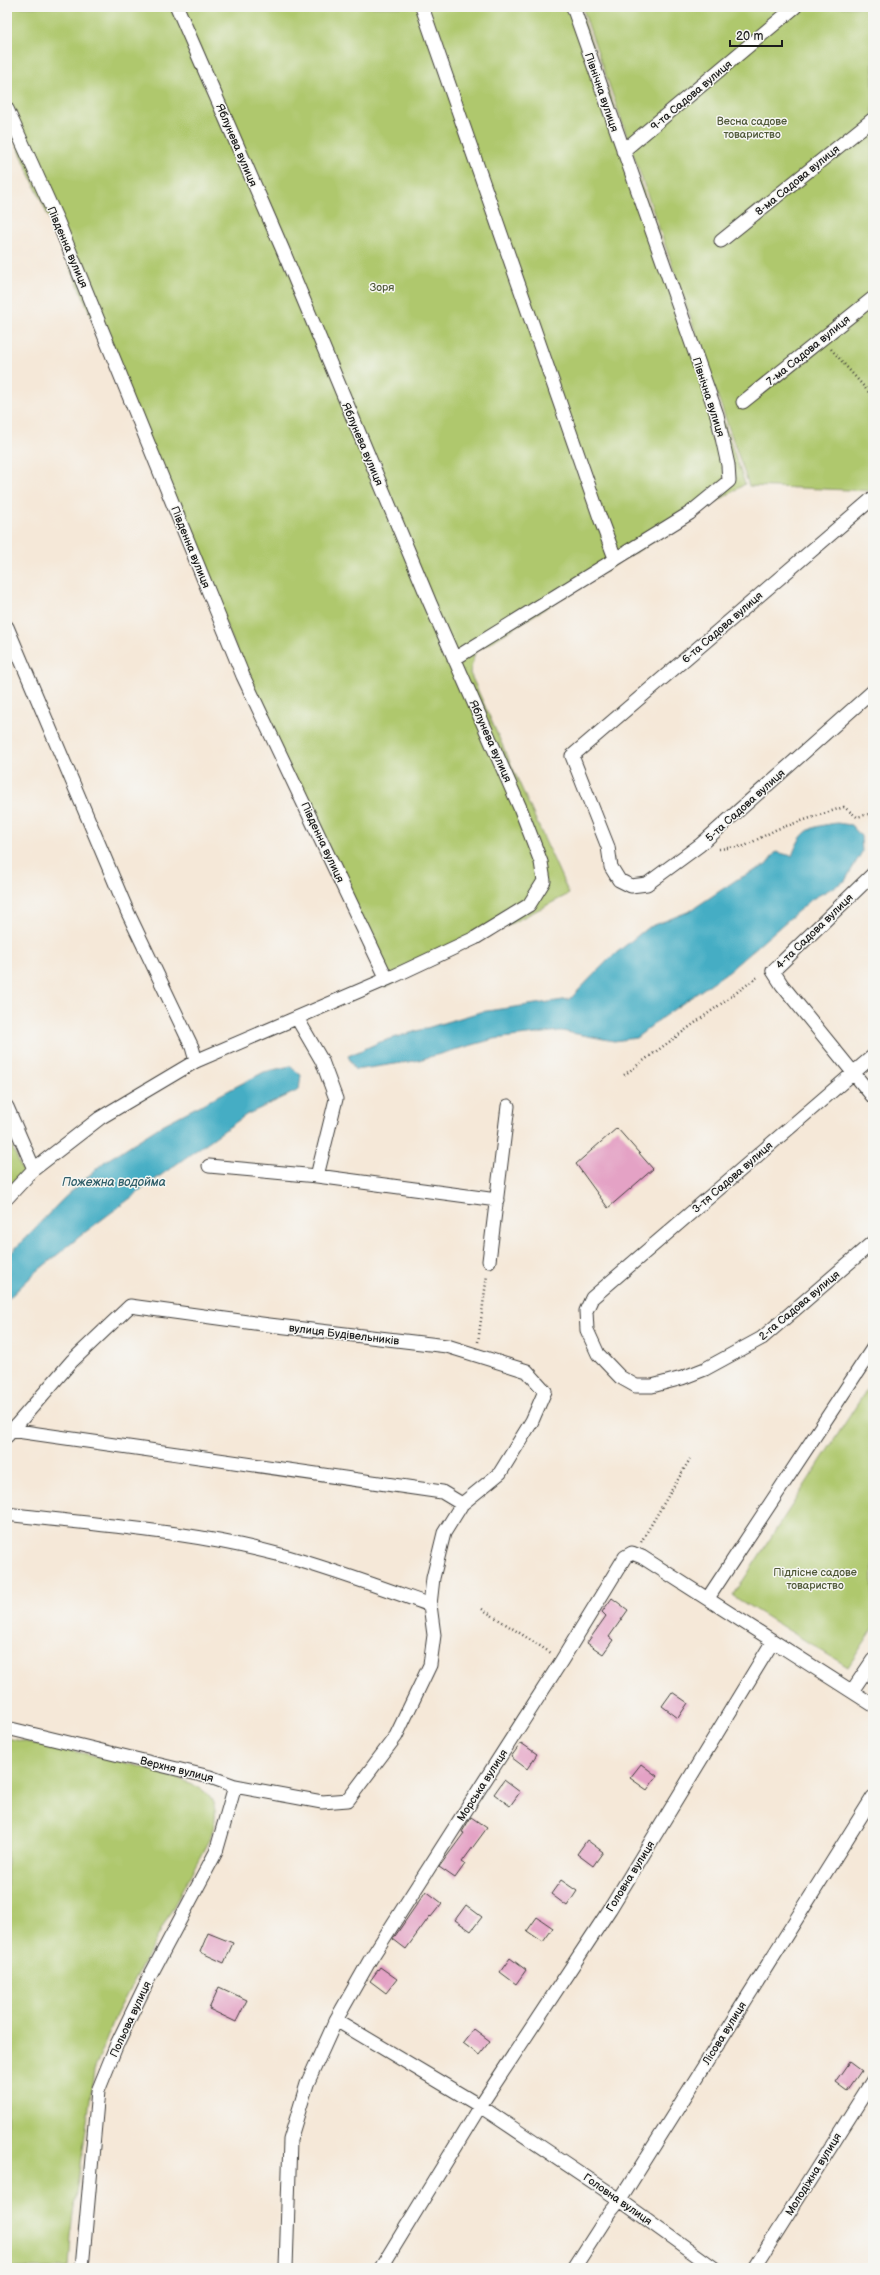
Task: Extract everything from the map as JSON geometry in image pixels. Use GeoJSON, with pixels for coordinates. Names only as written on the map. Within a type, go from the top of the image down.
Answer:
{"type":"FeatureCollection","features":[{"type":"Feature","properties":{"kind":"street","name":"Яблунева вулиця"},"geometry":{"type":"LineString","coordinates":[[178,7],[282,248],[454,659],[521,810],[541,862],[544,882],[529,905],[475,938],[387,979]]}},
{"type":"Feature","properties":{"kind":"street"},"geometry":{"type":"LineString","coordinates":[[422,7],[600,518],[616,558]]}},
{"type":"Feature","properties":{"kind":"street","name":"Північна вулиця"},"geometry":{"type":"LineString","coordinates":[[454,659],[690,513],[729,480],[726,452],[717,415],[573,7]]}},
{"type":"Feature","properties":{"kind":"street","name":"9-та Садова вулиця"},"geometry":{"type":"LineString","coordinates":[[623,151],[795,7]]}},
{"type":"Feature","properties":{"kind":"street","name":"Південна вулиця"},"geometry":{"type":"LineString","coordinates":[[7,109],[58,222],[243,676],[387,979]]}},
{"type":"Feature","properties":{"kind":"street","name":"8-ма Садова вулиця"},"geometry":{"type":"LineString","coordinates":[[721,241],[873,119]]}},
{"type":"Feature","properties":{"kind":"street","name":"7-ма Садова вулиця"},"geometry":{"type":"LineString","coordinates":[[743,402],[873,298]]}},
{"type":"Feature","properties":{"kind":"street","name":"6-та Садова вулиця"},"geometry":{"type":"LineString","coordinates":[[611,867],[608,847],[572,756],[873,498]]}},
{"type":"Feature","properties":{"kind":"street"},"geometry":{"type":"LineString","coordinates":[[7,627],[128,913],[192,1047],[196,1061]]}},
{"type":"Feature","properties":{"kind":"street","name":"5-та Садова вулиця"},"geometry":{"type":"LineString","coordinates":[[611,867],[619,880],[631,886],[647,884],[700,845],[873,691]]}},
{"type":"Feature","properties":{"kind":"street","name":"4-та Садова вулиця"},"geometry":{"type":"LineString","coordinates":[[773,971],[873,874]]}},
{"type":"Feature","properties":{"kind":"street"},"geometry":{"type":"LineString","coordinates":[[773,971],[782,985],[852,1074],[873,1097]]}},
{"type":"Feature","properties":{"kind":"street"},"geometry":{"type":"LineString","coordinates":[[7,1198],[34,1169],[100,1118],[196,1061],[387,979]]}},
{"type":"Feature","properties":{"kind":"street"},"geometry":{"type":"LineString","coordinates":[[297,1018],[322,1061],[336,1099],[317,1176]]}},
{"type":"Feature","properties":{"kind":"street","name":"3-тя Садова вулиця"},"geometry":{"type":"LineString","coordinates":[[652,1386],[636,1386],[620,1377],[598,1354],[587,1330],[586,1311],[592,1298],[873,1056]]}},
{"type":"Feature","properties":{"kind":"street"},"geometry":{"type":"LineString","coordinates":[[7,1106],[34,1169]]}},
{"type":"Feature","properties":{"kind":"street"},"geometry":{"type":"LineString","coordinates":[[489,1261],[508,1106]]}},
{"type":"Feature","properties":{"kind":"street"},"geometry":{"type":"LineString","coordinates":[[209,1166],[317,1176],[497,1200]]}},
{"type":"Feature","properties":{"kind":"street","name":"2-га Садова вулиця"},"geometry":{"type":"LineString","coordinates":[[652,1386],[682,1378],[705,1369],[762,1338],[873,1242]]}},
{"type":"Feature","properties":{"kind":"street","name":"вулиця Будівельників"},"geometry":{"type":"LineString","coordinates":[[9,1433],[72,1361],[130,1306],[269,1325],[447,1346],[527,1371],[545,1391],[532,1421],[500,1474],[462,1504]]}},
{"type":"Feature","properties":{"kind":"street"},"geometry":{"type":"LineString","coordinates":[[708,1598],[873,1348]]}},
{"type":"Feature","properties":{"kind":"street"},"geometry":{"type":"LineString","coordinates":[[7,1514],[192,1536],[277,1554],[376,1585],[430,1605],[433,1578],[444,1533],[462,1504],[442,1492],[9,1433]]}},
{"type":"Feature","properties":{"kind":"street"},"geometry":{"type":"LineString","coordinates":[[632,1553],[642,1557],[708,1598],[873,1705]]}},
{"type":"Feature","properties":{"kind":"street","name":"Морська вулиця"},"geometry":{"type":"LineString","coordinates":[[286,2268],[290,2140],[307,2084],[336,2020],[370,1960],[562,1660],[617,1569],[625,1557],[632,1553]]}},
{"type":"Feature","properties":{"kind":"street","name":"Верхня вулиця"},"geometry":{"type":"LineString","coordinates":[[7,1728],[210,1776],[235,1786],[322,1802],[348,1800],[396,1736],[430,1665],[434,1635],[430,1605]]}},
{"type":"Feature","properties":{"kind":"street","name":"Головна вулиця"},"geometry":{"type":"LineString","coordinates":[[381,2268],[480,2106],[610,1909],[773,1641]]}},
{"type":"Feature","properties":{"kind":"street"},"geometry":{"type":"LineString","coordinates":[[852,1691],[873,1660]]}},
{"type":"Feature","properties":{"kind":"street","name":"Польова вулиця"},"geometry":{"type":"LineString","coordinates":[[82,2268],[98,2091],[117,2044],[149,1978],[216,1852],[235,1786]]}},
{"type":"Feature","properties":{"kind":"street","name":"Лісова вулиця"},"geometry":{"type":"LineString","coordinates":[[574,2268],[610,2212],[620,2200],[873,1797]]}},
{"type":"Feature","properties":{"kind":"street","name":"Головна вулиця"},"geometry":{"type":"LineString","coordinates":[[336,2020],[480,2106],[620,2200],[714,2268]]}},
{"type":"Feature","properties":{"kind":"street","name":"Молодіжна вулиця"},"geometry":{"type":"LineString","coordinates":[[754,2268],[873,2080]]}},
{"type":"Feature","properties":{"kind":"path"},"geometry":{"type":"LineString","coordinates":[[822,339],[873,397]]}},
{"type":"Feature","properties":{"kind":"path"},"geometry":{"type":"LineString","coordinates":[[700,845],[709,848],[727,849],[745,846],[777,829],[844,807],[858,817],[869,814],[873,820]]}},
{"type":"Feature","properties":{"kind":"path"},"geometry":{"type":"LineString","coordinates":[[624,1075],[759,976],[773,971]]}},
{"type":"Feature","properties":{"kind":"path"},"geometry":{"type":"LineString","coordinates":[[476,1355],[489,1261]]}},
{"type":"Feature","properties":{"kind":"path"},"geometry":{"type":"LineString","coordinates":[[632,1553],[639,1546],[690,1459]]}},
{"type":"Feature","properties":{"kind":"path"},"geometry":{"type":"LineString","coordinates":[[482,1609],[562,1660]]}},
{"type":"Feature","properties":{"kind":"green space","name":"Зоря"},"geometry":{"type":"Polygon","coordinates":[[[7,7],[579,7],[745,484],[475,652],[470,673],[569,894],[384,988],[7,122],[7,7]]]}},
{"type":"Feature","properties":{"kind":"green space","name":"Весна садове товариство"},"geometry":{"type":"Polygon","coordinates":[[[582,7],[873,7],[873,491],[749,486],[582,7]]]}},
{"type":"Feature","properties":{"kind":"green space"},"geometry":{"type":"Polygon","coordinates":[[[7,1135],[23,1172],[7,1187],[7,1135]]]}},
{"type":"Feature","properties":{"kind":"green space","name":"Підлісне садове товариство"},"geometry":{"type":"Polygon","coordinates":[[[873,1380],[873,1629],[848,1667],[733,1596],[873,1380]]]}},
{"type":"Feature","properties":{"kind":"green space"},"geometry":{"type":"Polygon","coordinates":[[[7,1738],[115,1760],[175,1777],[196,1786],[209,1796],[215,1811],[215,1821],[211,1836],[116,2015],[94,2071],[71,2236],[69,2268],[7,2268],[7,1738]]]}},
{"type":"Feature","properties":{"kind":"water"},"geometry":{"type":"Polygon","coordinates":[[[837,823],[851,825],[861,836],[862,852],[845,881],[812,899],[729,971],[663,1017],[636,1038],[614,1041],[561,1031],[494,1039],[415,1061],[355,1070],[348,1056],[380,1042],[480,1012],[570,999],[610,958],[647,928],[690,911],[736,880],[766,865],[776,852],[792,856],[799,840],[813,828],[837,823]]]}},
{"type":"Feature","properties":{"kind":"water","name":"Пожежна водойма"},"geometry":{"type":"Polygon","coordinates":[[[290,1066],[301,1075],[299,1090],[246,1115],[164,1173],[84,1233],[35,1273],[7,1300],[7,1257],[63,1199],[104,1162],[164,1124],[264,1072],[290,1066]]]}},
{"type":"Feature","properties":{"kind":"building"},"geometry":{"type":"Polygon","coordinates":[[[617,1128],[653,1169],[608,1208],[576,1164],[617,1128]]]}},
{"type":"Feature","properties":{"kind":"building"},"geometry":{"type":"Polygon","coordinates":[[[612,1598],[628,1610],[609,1637],[613,1640],[603,1654],[587,1643],[606,1616],[602,1612],[612,1598]]]}},
{"type":"Feature","properties":{"kind":"building"},"geometry":{"type":"Polygon","coordinates":[[[672,1692],[688,1703],[678,1718],[662,1706],[672,1692]]]}},
{"type":"Feature","properties":{"kind":"building"},"geometry":{"type":"Polygon","coordinates":[[[521,1743],[537,1754],[527,1769],[511,1757],[521,1743]]]}},
{"type":"Feature","properties":{"kind":"building"},"geometry":{"type":"Polygon","coordinates":[[[641,1764],[657,1776],[647,1790],[630,1778],[641,1764]]]}},
{"type":"Feature","properties":{"kind":"building"},"geometry":{"type":"Polygon","coordinates":[[[504,1780],[520,1792],[510,1806],[494,1794],[504,1780]]]}},
{"type":"Feature","properties":{"kind":"building"},"geometry":{"type":"Polygon","coordinates":[[[471,1817],[487,1828],[462,1862],[465,1864],[455,1878],[439,1867],[464,1833],[462,1832],[471,1817]]]}},
{"type":"Feature","properties":{"kind":"building"},"geometry":{"type":"Polygon","coordinates":[[[587,1840],[603,1852],[593,1866],[577,1854],[587,1840]]]}},
{"type":"Feature","properties":{"kind":"building"},"geometry":{"type":"Polygon","coordinates":[[[561,1880],[577,1891],[567,1906],[551,1894],[561,1880]]]}},
{"type":"Feature","properties":{"kind":"building"},"geometry":{"type":"Polygon","coordinates":[[[426,1891],[442,1903],[431,1917],[430,1916],[406,1949],[393,1939],[426,1891]]]}},
{"type":"Feature","properties":{"kind":"building"},"geometry":{"type":"Polygon","coordinates":[[[466,1905],[482,1917],[471,1931],[455,1920],[466,1905]]]}},
{"type":"Feature","properties":{"kind":"building"},"geometry":{"type":"Polygon","coordinates":[[[537,1917],[553,1928],[543,1942],[527,1931],[537,1917]]]}},
{"type":"Feature","properties":{"kind":"building"},"geometry":{"type":"Polygon","coordinates":[[[208,1933],[233,1943],[224,1963],[200,1952],[208,1933]]]}},
{"type":"Feature","properties":{"kind":"building"},"geometry":{"type":"Polygon","coordinates":[[[510,1958],[526,1970],[516,1984],[500,1972],[510,1958]]]}},
{"type":"Feature","properties":{"kind":"building"},"geometry":{"type":"Polygon","coordinates":[[[380,1967],[397,1979],[386,1993],[370,1981],[380,1967]]]}},
{"type":"Feature","properties":{"kind":"building"},"geometry":{"type":"Polygon","coordinates":[[[219,1987],[247,2000],[236,2022],[209,2009],[219,1987]]]}},
{"type":"Feature","properties":{"kind":"building"},"geometry":{"type":"Polygon","coordinates":[[[474,2029],[490,2041],[479,2055],[463,2043],[474,2029]]]}},
{"type":"Feature","properties":{"kind":"building"},"geometry":{"type":"Polygon","coordinates":[[[849,2062],[861,2071],[847,2091],[835,2082],[849,2062]]]}}]}
